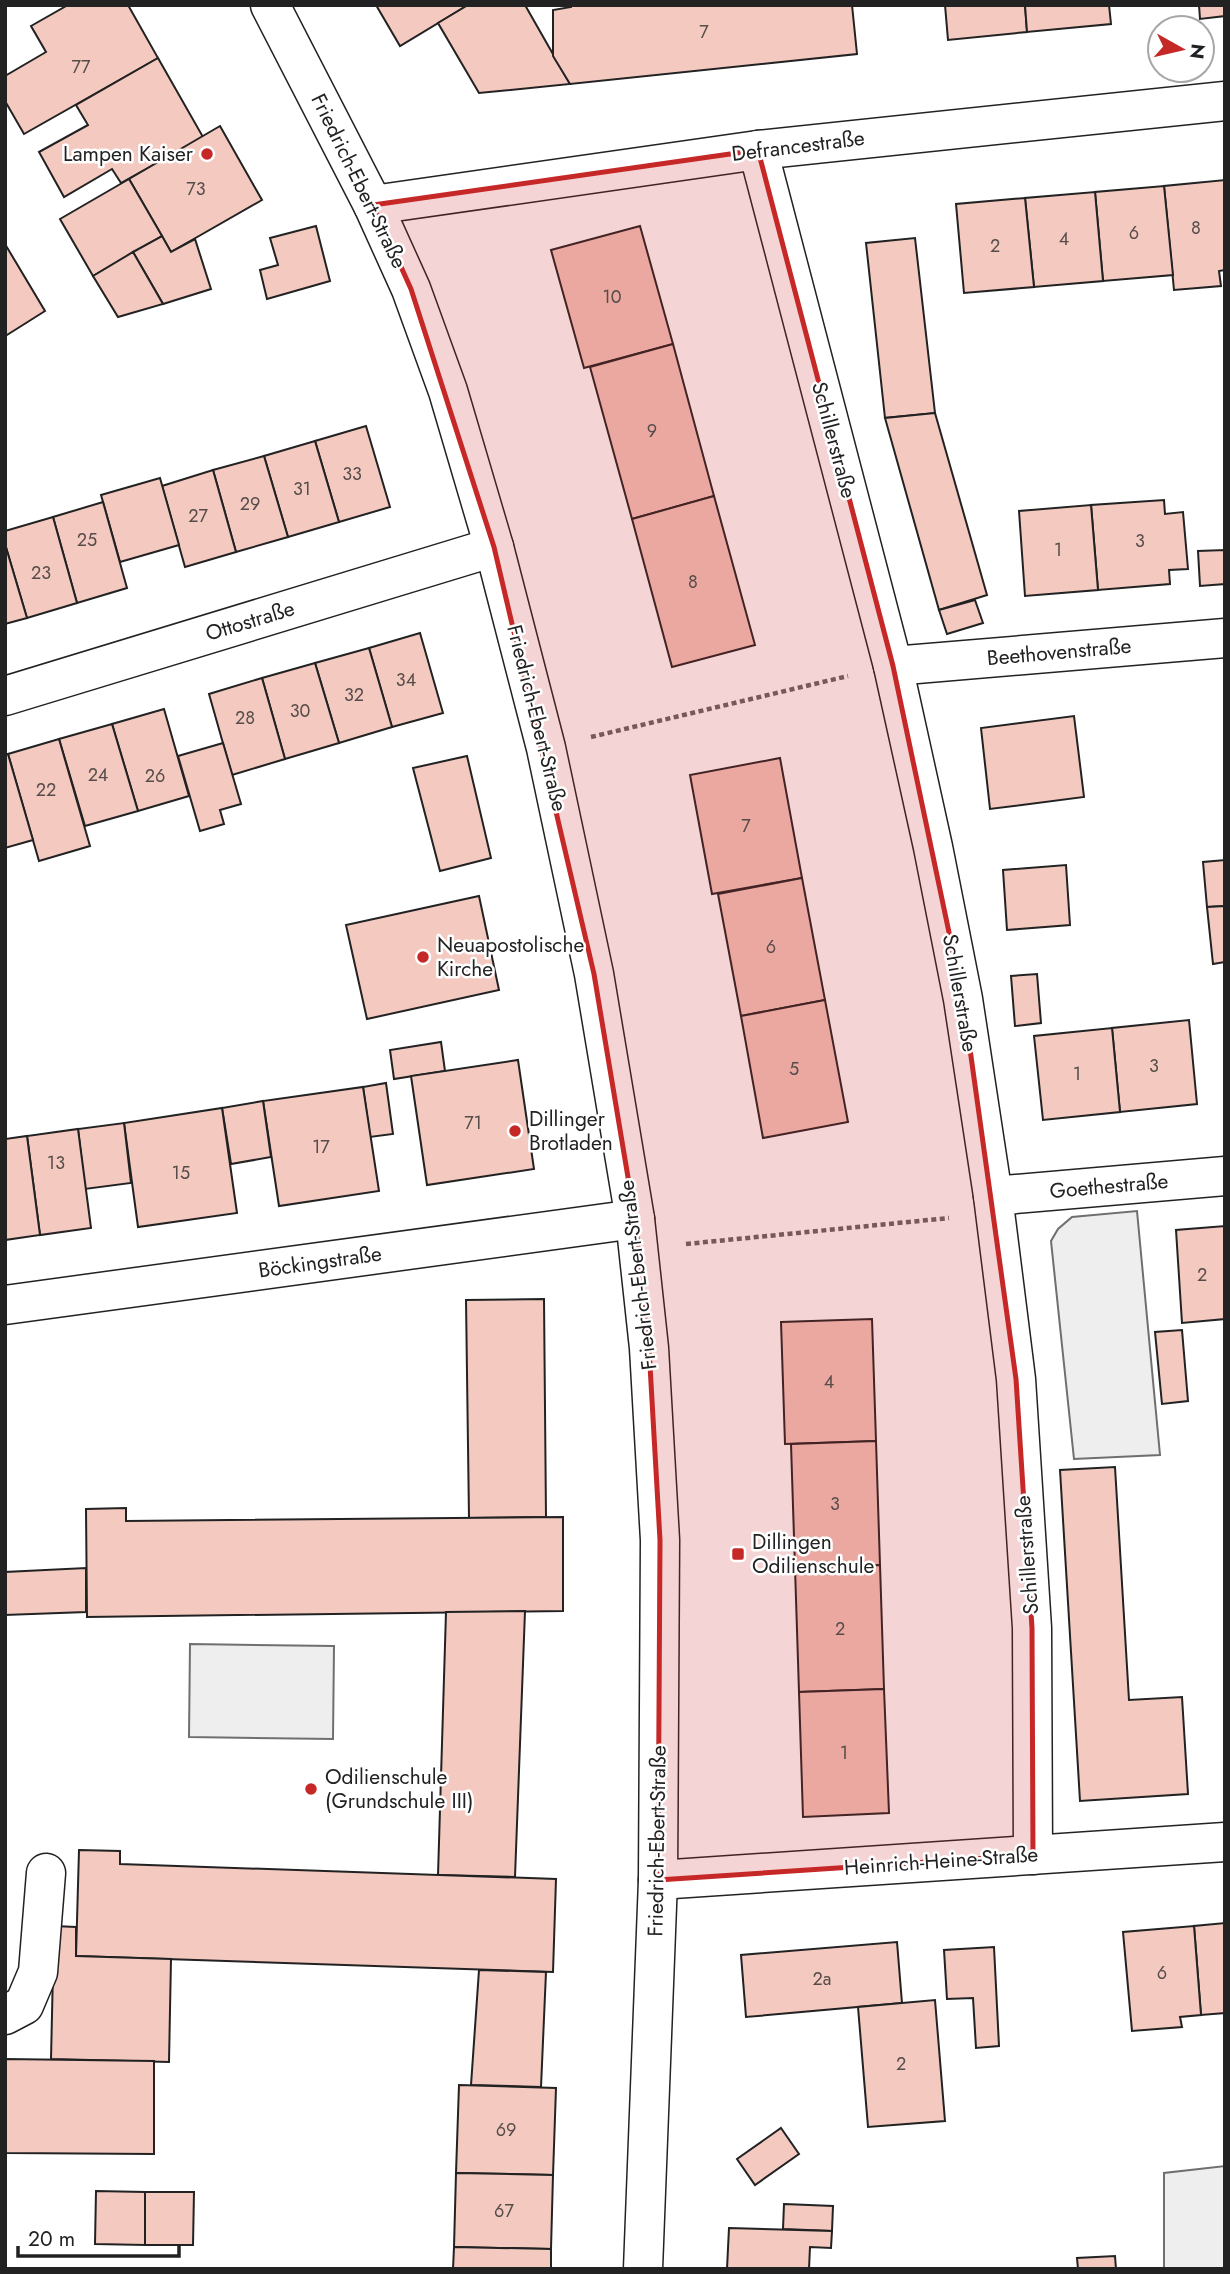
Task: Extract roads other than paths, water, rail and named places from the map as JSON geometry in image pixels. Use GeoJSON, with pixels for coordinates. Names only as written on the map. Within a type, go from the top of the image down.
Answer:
{"type":"FeatureCollection","features":[{"type":"Feature","properties":{"kind":"street","name":"Friedrich-Ebert-Straße"},"geometry":{"type":"LineString","coordinates":[[270,5],[373,205],[411,289],[447,391],[494,547],[545,748],[594,974],[636,1234],[649,1348],[660,1540],[658,1880],[643,2269]]}},
{"type":"Feature","properties":{"kind":"street","name":"Defrancestraße"},"geometry":{"type":"LineString","coordinates":[[373,205],[758,150],[1225,101]]}},
{"type":"Feature","properties":{"kind":"street","name":"Schillerstraße"},"geometry":{"type":"LineString","coordinates":[[758,150],[893,666],[933,847],[962,999],[995,1205],[1016,1379],[1032,1628],[1034,1855]]}},
{"type":"Feature","properties":{"kind":"street","name":"Ottostraße"},"geometry":{"type":"LineString","coordinates":[[5,696],[494,547]]}},
{"type":"Feature","properties":{"kind":"street","name":"Beethovenstraße"},"geometry":{"type":"LineString","coordinates":[[893,666],[1225,638]]}},
{"type":"Feature","properties":{"kind":"street","name":"Goethestraße"},"geometry":{"type":"LineString","coordinates":[[995,1205],[1225,1175]]}},
{"type":"Feature","properties":{"kind":"street","name":"Böckingstraße"},"geometry":{"type":"LineString","coordinates":[[5,1305],[636,1234]]}},
{"type":"Feature","properties":{"kind":"street","name":"Heinrich-Heine-Straße"},"geometry":{"type":"LineString","coordinates":[[658,1880],[1225,1842]]}},
{"type":"Feature","properties":{"kind":"street"},"geometry":{"type":"LineString","coordinates":[[5,2015],[24,2005],[38,1972],[46,1873]]}},
{"type":"Feature","properties":{"kind":"place","name":"Lampen Kaiser"},"geometry":{"type":"Point","coordinates":[207,154]}},
{"type":"Feature","properties":{"kind":"place","name":"Neuapostolische Kirche"},"geometry":{"type":"Point","coordinates":[423,957]}},
{"type":"Feature","properties":{"kind":"place","name":"Dillinger Brotladen"},"geometry":{"type":"Point","coordinates":[515,1131]}},
{"type":"Feature","properties":{"kind":"place","name":"Dillingen Odilienschule"},"geometry":{"type":"Point","coordinates":[738,1554]}},
{"type":"Feature","properties":{"kind":"place","name":"Odilienschule (Grundschule III)"},"geometry":{"type":"Point","coordinates":[311,1789]}}]}
